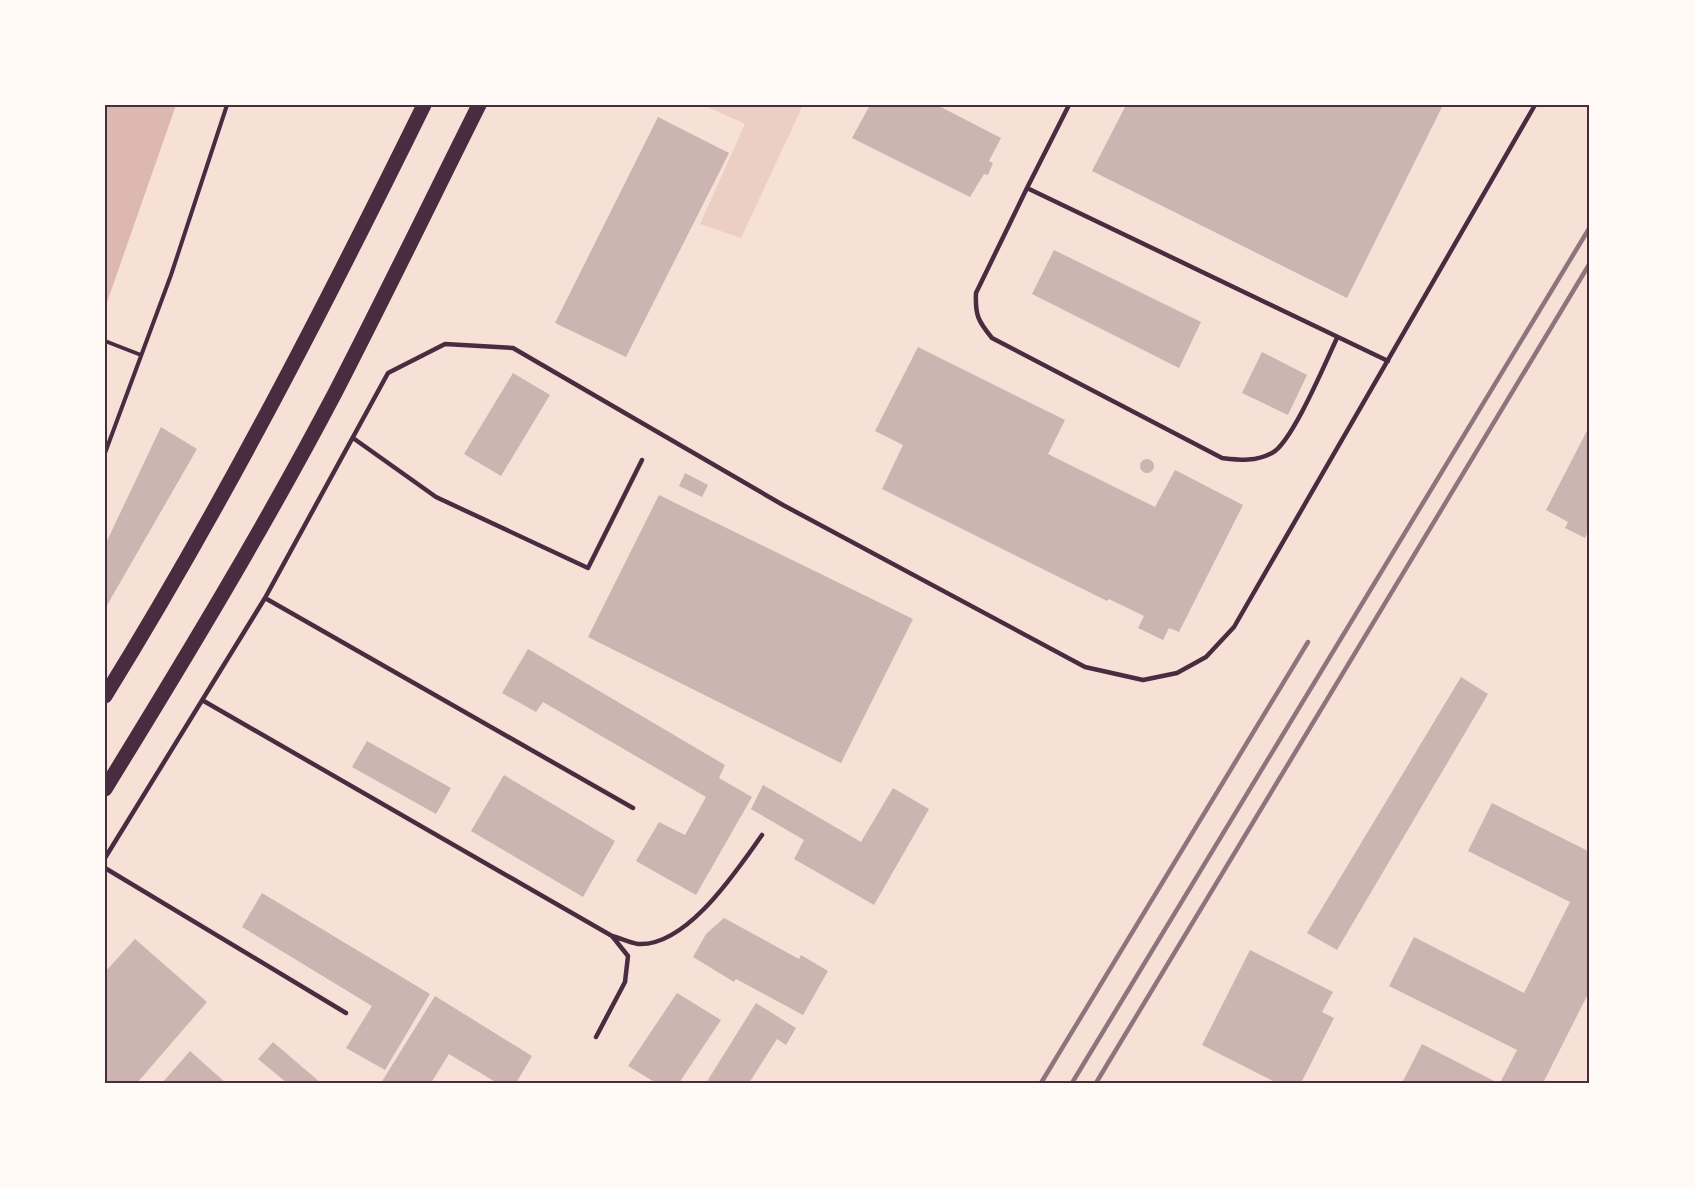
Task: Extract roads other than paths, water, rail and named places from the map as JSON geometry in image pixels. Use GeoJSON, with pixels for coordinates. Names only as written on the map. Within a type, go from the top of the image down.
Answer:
{"type":"FeatureCollection","features":[{"type":"Feature","properties":{"kind":"main road"},"geometry":{"type":"LineString","coordinates":[[105,696],[231,480],[291,371],[424,105]]}},
{"type":"Feature","properties":{"kind":"main road"},"geometry":{"type":"LineString","coordinates":[[105,789],[168,687],[334,394],[479,105]]}},
{"type":"Feature","properties":{"kind":"lane"},"geometry":{"type":"LineString","coordinates":[[1069,105],[976,293],[975,312],[981,325],[992,338],[1222,458],[1251,461],[1274,453],[1288,437],[1337,338]]}},
{"type":"Feature","properties":{"kind":"lane"},"geometry":{"type":"LineString","coordinates":[[105,858],[265,598],[388,373],[445,344],[513,348],[783,505],[1084,667],[1143,680],[1177,673],[1206,657],[1234,627],[1534,105]]}},
{"type":"Feature","properties":{"kind":"lane"},"geometry":{"type":"LineString","coordinates":[[1027,188],[1388,361]]}},
{"type":"Feature","properties":{"kind":"lane"},"geometry":{"type":"LineString","coordinates":[[353,438],[436,497],[588,568],[642,460]]}},
{"type":"Feature","properties":{"kind":"lane"},"geometry":{"type":"LineString","coordinates":[[265,598],[633,808]]}},
{"type":"Feature","properties":{"kind":"lane"},"geometry":{"type":"LineString","coordinates":[[202,700],[612,936],[638,944],[663,940],[682,928],[721,892],[762,835]]}},
{"type":"Feature","properties":{"kind":"lane"},"geometry":{"type":"LineString","coordinates":[[105,868],[346,1013]]}},
{"type":"Feature","properties":{"kind":"lane"},"geometry":{"type":"LineString","coordinates":[[596,1037],[625,982],[628,956],[612,936]]}},
{"type":"Feature","properties":{"kind":"railway"},"geometry":{"type":"LineString","coordinates":[[1072,1083],[1590,227]]}},
{"type":"Feature","properties":{"kind":"railway"},"geometry":{"type":"LineString","coordinates":[[1096,1083],[1590,263]]}},
{"type":"Feature","properties":{"kind":"railway"},"geometry":{"type":"LineString","coordinates":[[1041,1083],[1308,642]]}}]}
